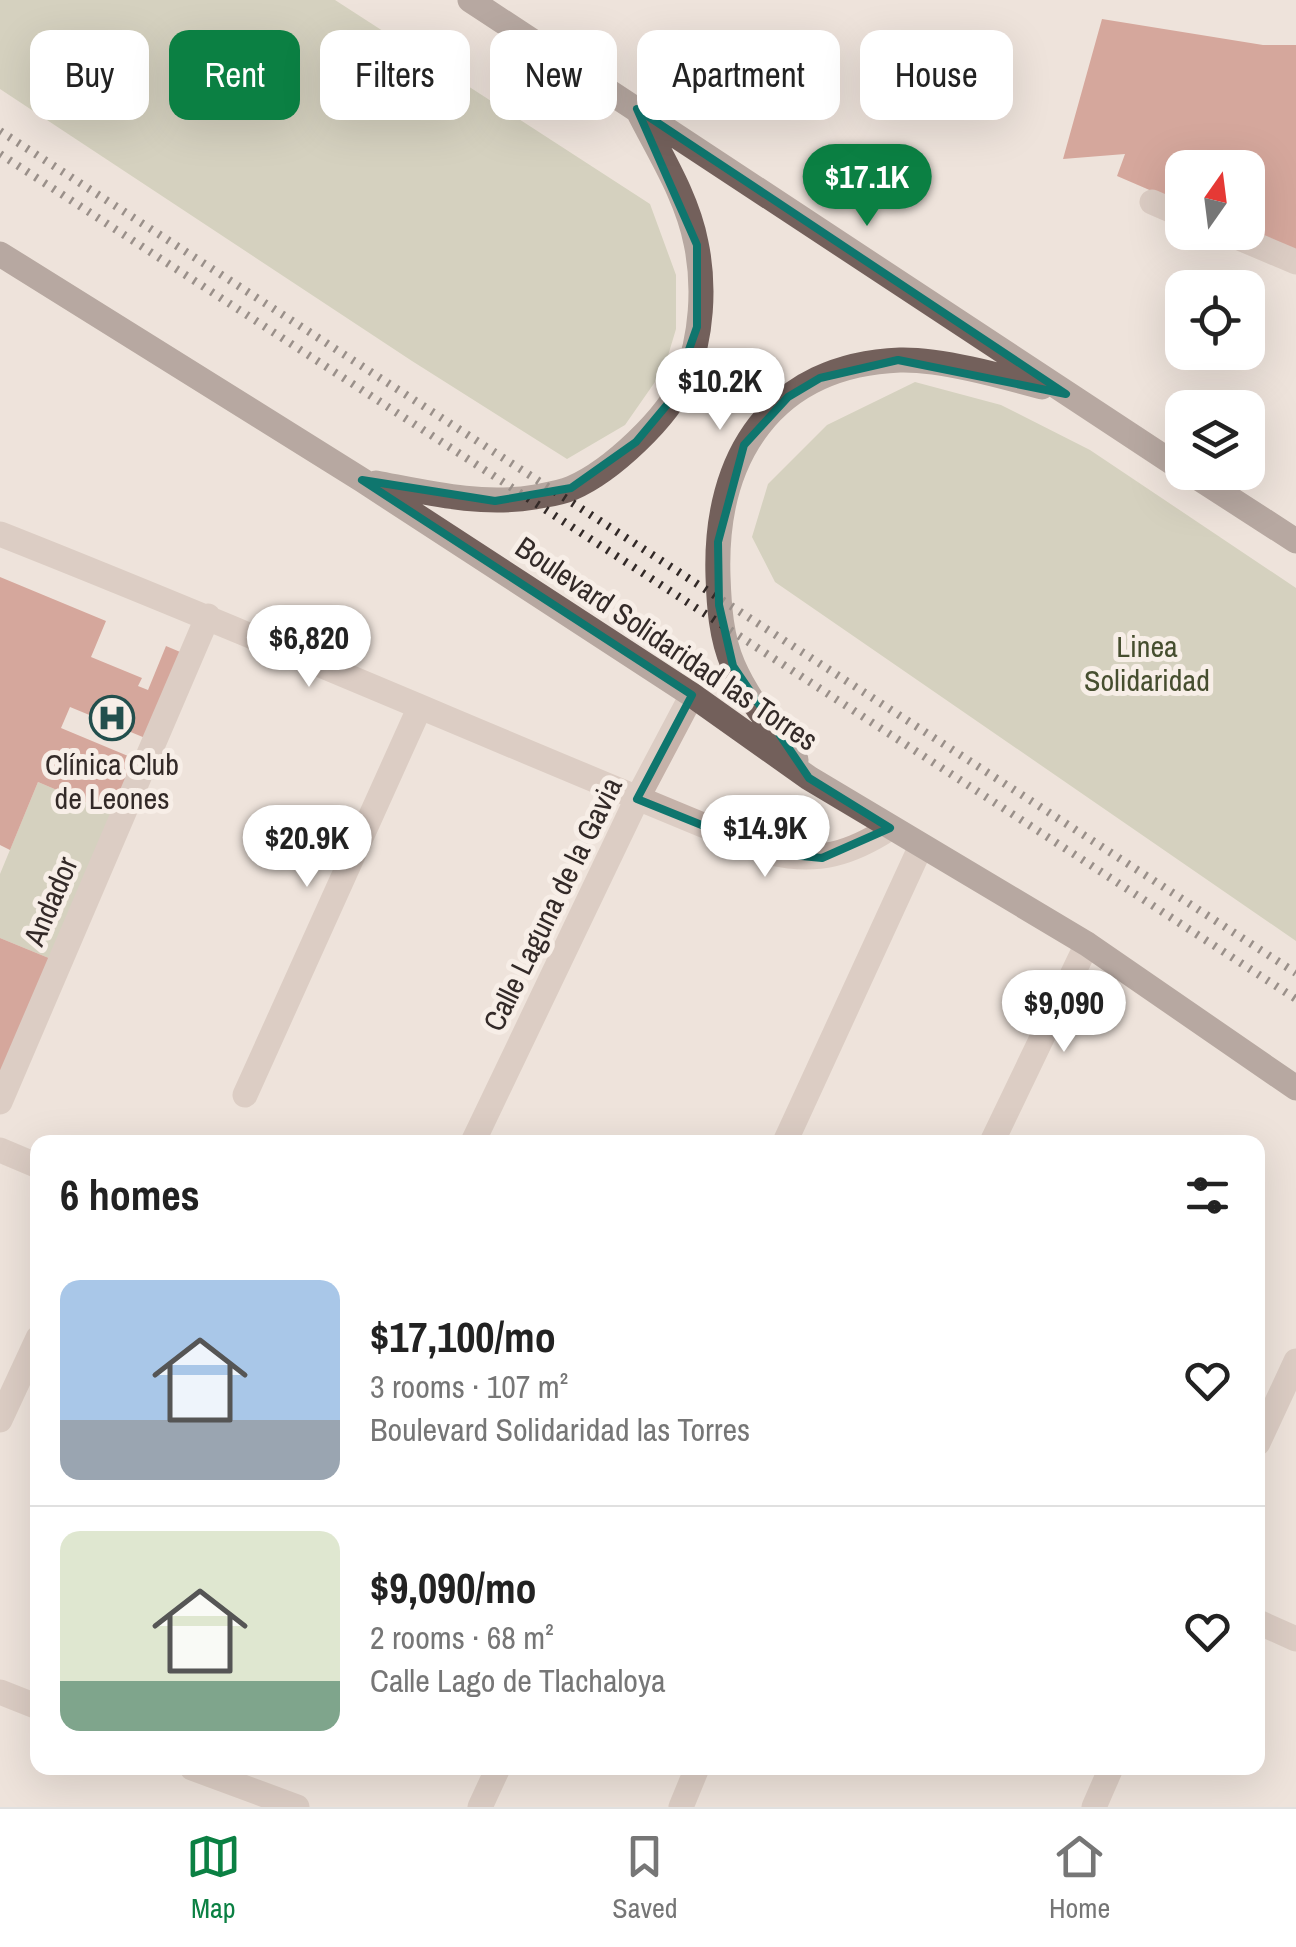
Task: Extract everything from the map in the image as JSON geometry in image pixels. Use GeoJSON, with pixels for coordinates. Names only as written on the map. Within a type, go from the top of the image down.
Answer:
{"type":"FeatureCollection","features":[{"type":"Feature","properties":{"kind":"main road"},"geometry":{"type":"LineString","coordinates":[[470,0],[637,108]]}},
{"type":"Feature","properties":{"kind":"main road"},"geometry":{"type":"LineString","coordinates":[[362,480],[462,499],[495,501],[571,488],[636,442],[671,400],[684,380],[697,327],[700,277],[688,214],[643,120]]}},
{"type":"Feature","properties":{"kind":"main road"},"geometry":{"type":"LineString","coordinates":[[655,120],[1165,458]]}},
{"type":"Feature","properties":{"kind":"main road","name":"Boulevard Solidaridad las Torres"},"geometry":{"type":"LineString","coordinates":[[0,254],[362,480],[692,695],[809,778],[1087,944],[1296,1088]]}},
{"type":"Feature","properties":{"kind":"main road"},"geometry":{"type":"LineString","coordinates":[[809,778],[751,698],[724,640],[718,542],[728,483],[744,445],[762,420],[788,397],[820,378],[898,360],[1004,376],[1066,394]]}},
{"type":"Feature","properties":{"kind":"main road"},"geometry":{"type":"LineString","coordinates":[[1216,490],[1296,541]]}},
{"type":"Feature","properties":{"kind":"street"},"geometry":{"type":"LineString","coordinates":[[1152,202],[1165,207]]}},
{"type":"Feature","properties":{"kind":"street"},"geometry":{"type":"LineString","coordinates":[[1265,249],[1296,262]]}},
{"type":"Feature","properties":{"kind":"street"},"geometry":{"type":"LineString","coordinates":[[0,534],[208,616],[771,854],[799,859],[845,853],[890,828]]}},
{"type":"Feature","properties":{"kind":"street","name":"Andador"},"geometry":{"type":"LineString","coordinates":[[0,1102],[208,616]]}},
{"type":"Feature","properties":{"kind":"street","name":"Calle Laguna de la Gavia"},"geometry":{"type":"LineString","coordinates":[[476,1135],[637,799],[692,695]]}},
{"type":"Feature","properties":{"kind":"street"},"geometry":{"type":"LineString","coordinates":[[244,1095],[419,708]]}},
{"type":"Feature","properties":{"kind":"street"},"geometry":{"type":"LineString","coordinates":[[788,1135],[921,846]]}},
{"type":"Feature","properties":{"kind":"street"},"geometry":{"type":"LineString","coordinates":[[995,1135],[1087,944]]}},
{"type":"Feature","properties":{"kind":"street"},"geometry":{"type":"LineString","coordinates":[[0,1150],[30,1163]]}},
{"type":"Feature","properties":{"kind":"street"},"geometry":{"type":"LineString","coordinates":[[0,1420],[30,1355]]}},
{"type":"Feature","properties":{"kind":"street"},"geometry":{"type":"LineString","coordinates":[[1265,1428],[1296,1361]]}},
{"type":"Feature","properties":{"kind":"street"},"geometry":{"type":"LineString","coordinates":[[1265,1625],[1296,1639]]}},
{"type":"Feature","properties":{"kind":"street"},"geometry":{"type":"LineString","coordinates":[[0,1692],[30,1704]]}},
{"type":"Feature","properties":{"kind":"street"},"geometry":{"type":"LineString","coordinates":[[203,1775],[236,1797],[297,1807]]}},
{"type":"Feature","properties":{"kind":"street"},"geometry":{"type":"LineString","coordinates":[[480,1807],[495,1775]]}},
{"type":"Feature","properties":{"kind":"street"},"geometry":{"type":"LineString","coordinates":[[681,1807],[694,1775]]}},
{"type":"Feature","properties":{"kind":"street"},"geometry":{"type":"LineString","coordinates":[[1094,1807],[1108,1775]]}},
{"type":"Feature","properties":{"kind":"highlighted area"},"geometry":{"type":"Polygon","coordinates":[[[637,109],[1066,394],[898,360],[820,378],[788,397],[744,445],[718,542],[719,605],[733,666],[809,778],[890,828],[822,858],[771,853],[637,799],[692,695],[362,480],[495,501],[571,488],[636,442],[671,400],[697,327],[697,245],[637,109]]]}},
{"type":"Feature","properties":{"kind":"green space"},"geometry":{"type":"Polygon","coordinates":[[[0,0],[335,0],[381,30],[320,30],[320,120],[470,120],[470,87],[490,100],[490,120],[520,120],[650,204],[676,275],[676,329],[664,369],[625,425],[567,459],[47,120],[149,120],[149,30],[30,30],[30,109],[0,89],[0,0]]]}},
{"type":"Feature","properties":{"kind":"green space","name":"Linea Solidaridad"},"geometry":{"type":"Polygon","coordinates":[[[915,382],[1001,405],[1090,450],[1296,588],[1296,941],[775,582],[752,537],[768,484],[827,425],[915,382]]]}},
{"type":"Feature","properties":{"kind":"green space"},"geometry":{"type":"Polygon","coordinates":[[[38,782],[118,816],[56,961],[0,938],[0,874],[38,782]]]}},
{"type":"Feature","properties":{"kind":"building"},"geometry":{"type":"Polygon","coordinates":[[[1102,19],[1263,45],[1296,45],[1296,253],[1265,239],[1265,150],[1165,150],[1165,197],[1117,176],[1125,154],[1063,159],[1102,19]]]}},
{"type":"Feature","properties":{"kind":"building"},"geometry":{"type":"Polygon","coordinates":[[[0,577],[106,621],[91,657],[142,678],[138,686],[148,690],[166,646],[185,654],[150,740],[70,707],[61,728],[140,761],[118,816],[38,782],[10,850],[0,845],[0,577]]]}},
{"type":"Feature","properties":{"kind":"building"},"geometry":{"type":"Polygon","coordinates":[[[0,938],[56,961],[0,1095],[0,938]]]}},
{"type":"Feature","properties":{"kind":"railway"},"geometry":{"type":"LineString","coordinates":[[0,131],[1296,973]]}},
{"type":"Feature","properties":{"kind":"railway"},"geometry":{"type":"LineString","coordinates":[[0,154],[1296,999]]}},
{"type":"Feature","properties":{"kind":"place","name":"Clínica Club de Leones"},"geometry":{"type":"Point","coordinates":[112,718]}}]}
